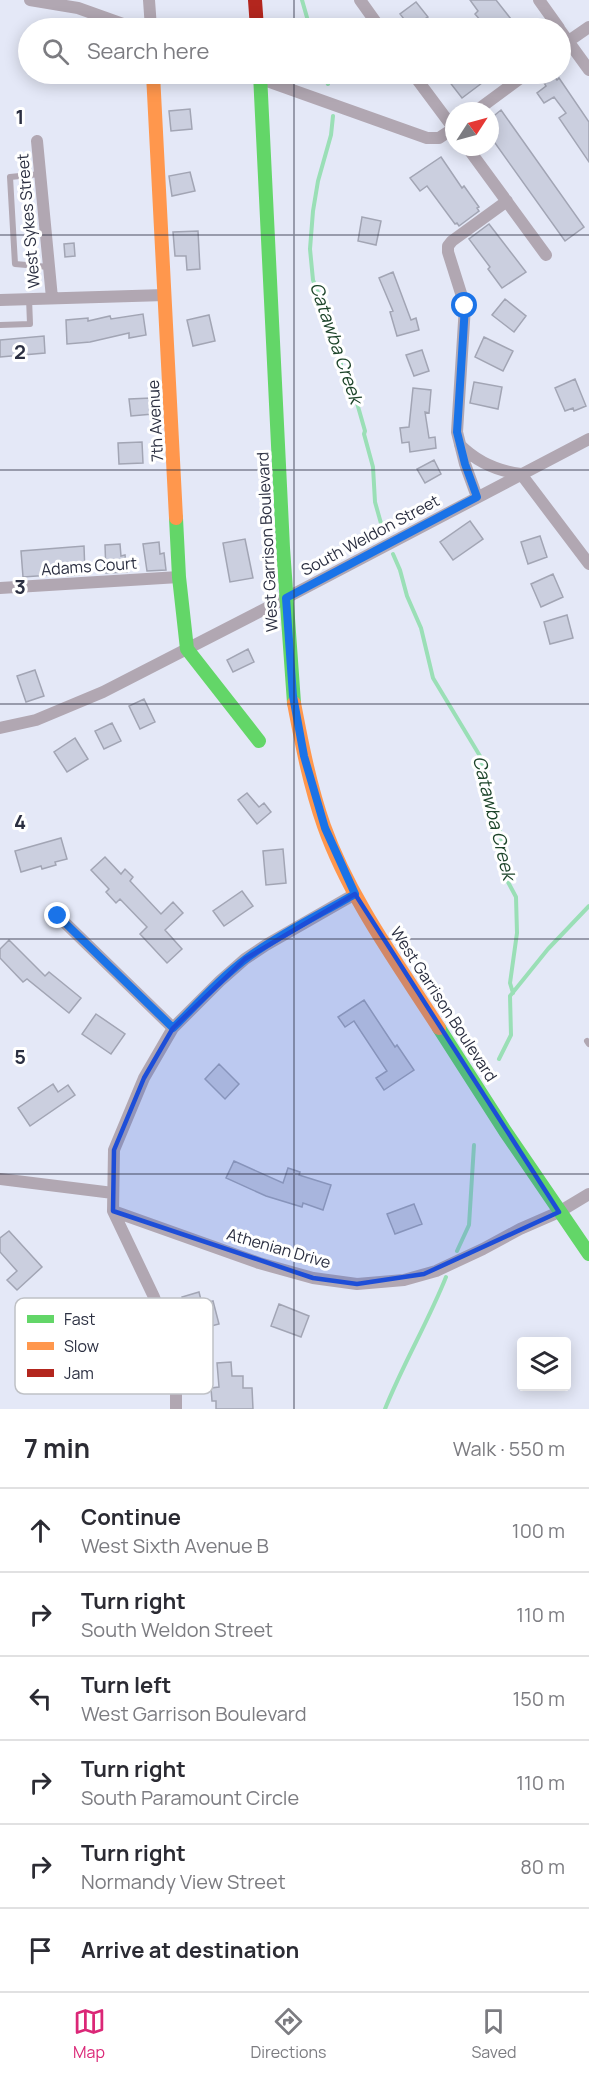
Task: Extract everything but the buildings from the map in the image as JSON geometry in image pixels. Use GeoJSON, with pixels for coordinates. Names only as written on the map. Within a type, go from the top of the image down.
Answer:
{"type":"FeatureCollection","features":[{"type":"Feature","properties":{"kind":"main road"},"geometry":{"type":"LineString","coordinates":[[255,0],[256,18]]}},
{"type":"Feature","properties":{"kind":"main road","name":"7th Avenue"},"geometry":{"type":"LineString","coordinates":[[154,84],[179,577],[187,649]]}},
{"type":"Feature","properties":{"kind":"main road","name":"West Garrison Boulevard"},"geometry":{"type":"LineString","coordinates":[[260,84],[286,598],[293,696],[304,756],[325,828],[355,894],[499,1122],[589,1254]]}},
{"type":"Feature","properties":{"kind":"main road"},"geometry":{"type":"LineString","coordinates":[[187,649],[259,741]]}},
{"type":"Feature","properties":{"kind":"street"},"geometry":{"type":"LineString","coordinates":[[30,0],[78,8],[106,18]]}},
{"type":"Feature","properties":{"kind":"street"},"geometry":{"type":"LineString","coordinates":[[149,0],[150,18]]}},
{"type":"Feature","properties":{"kind":"street"},"geometry":{"type":"LineString","coordinates":[[360,0],[373,18]]}},
{"type":"Feature","properties":{"kind":"street"},"geometry":{"type":"LineString","coordinates":[[539,0],[552,18]]}},
{"type":"Feature","properties":{"kind":"street"},"geometry":{"type":"LineString","coordinates":[[571,39],[589,27]]}},
{"type":"Feature","properties":{"kind":"street"},"geometry":{"type":"LineString","coordinates":[[571,51],[589,70]]}},
{"type":"Feature","properties":{"kind":"street"},"geometry":{"type":"LineString","coordinates":[[282,84],[427,138],[439,138],[445,134]]}},
{"type":"Feature","properties":{"kind":"street"},"geometry":{"type":"LineString","coordinates":[[421,84],[445,116]]}},
{"type":"Feature","properties":{"kind":"street"},"geometry":{"type":"LineString","coordinates":[[489,102],[513,84]]}},
{"type":"Feature","properties":{"kind":"street","name":"West Sykes Street"},"geometry":{"type":"LineString","coordinates":[[37,141],[52,298]]}},
{"type":"Feature","properties":{"kind":"street"},"geometry":{"type":"LineString","coordinates":[[474,156],[546,255]]}},
{"type":"Feature","properties":{"kind":"street"},"geometry":{"type":"LineString","coordinates":[[477,497],[459,444],[457,416],[465,306],[448,246],[507,201]]}},
{"type":"Feature","properties":{"kind":"street"},"geometry":{"type":"LineString","coordinates":[[0,300],[165,295]]}},
{"type":"Feature","properties":{"kind":"street","name":"South Weldon Street"},"geometry":{"type":"LineString","coordinates":[[0,728],[36,720],[75,704],[286,598],[589,439]]}},
{"type":"Feature","properties":{"kind":"street"},"geometry":{"type":"LineString","coordinates":[[459,444],[484,464],[505,472],[521,474],[589,564]]}},
{"type":"Feature","properties":{"kind":"street","name":"Adams Court"},"geometry":{"type":"LineString","coordinates":[[0,588],[179,577]]}},
{"type":"Feature","properties":{"kind":"street"},"geometry":{"type":"LineString","coordinates":[[153,1298],[113,1211],[114,1150],[144,1078],[173,1028],[245,959],[355,894]]}},
{"type":"Feature","properties":{"kind":"street"},"geometry":{"type":"LineString","coordinates":[[58,916],[173,1028]]}},
{"type":"Feature","properties":{"kind":"street"},"geometry":{"type":"LineString","coordinates":[[0,1179],[113,1193]]}},
{"type":"Feature","properties":{"kind":"street","name":"Athenian Drive"},"geometry":{"type":"LineString","coordinates":[[113,1211],[259,1263],[313,1278],[357,1284],[404,1280],[436,1271],[559,1212],[589,1194]]}},
{"type":"Feature","properties":{"kind":"lane"},"geometry":{"type":"LineString","coordinates":[[41,174],[10,177],[15,264],[49,267]]}},
{"type":"Feature","properties":{"kind":"lane"},"geometry":{"type":"LineString","coordinates":[[0,325],[30,324],[29,298]]}},
{"type":"Feature","properties":{"kind":"highlighted area"},"geometry":{"type":"Polygon","coordinates":[[[355,894],[559,1212],[424,1274],[357,1284],[313,1278],[113,1211],[114,1150],[144,1078],[173,1028],[245,959],[355,894]]]}},
{"type":"Feature","properties":{"kind":"waterway","name":"Catawba Creek"},"geometry":{"type":"LineString","coordinates":[[302,0],[307,18]]}},
{"type":"Feature","properties":{"kind":"waterway","name":"Catawba Creek"},"geometry":{"type":"LineString","coordinates":[[333,116],[331,135],[318,181],[313,211],[310,249],[313,280],[330,324],[336,332],[341,347],[341,369],[355,396],[365,431],[373,467],[375,502],[384,534]]}},
{"type":"Feature","properties":{"kind":"waterway","name":"Catawba Creek"},"geometry":{"type":"LineString","coordinates":[[393,554],[421,628],[433,678],[480,756],[490,790],[500,831],[508,882],[516,897],[517,933],[510,983],[513,993]]}},
{"type":"Feature","properties":{"kind":"waterway"},"geometry":{"type":"LineString","coordinates":[[499,1059],[511,1035],[510,996],[548,949],[589,906]]}},
{"type":"Feature","properties":{"kind":"waterway","name":"Catawba Creek"},"geometry":{"type":"LineString","coordinates":[[457,1251],[469,1225],[474,1145]]}},
{"type":"Feature","properties":{"kind":"waterway","name":"Catawba Creek"},"geometry":{"type":"LineString","coordinates":[[385,1409],[446,1277]]}},
{"type":"Feature","properties":{"kind":"traffic: fast"},"geometry":{"type":"LineString","coordinates":[[260,84],[283,548],[294,703]]}},
{"type":"Feature","properties":{"kind":"traffic: fast"},"geometry":{"type":"LineString","coordinates":[[176,518],[179,577],[187,649],[259,741]]}},
{"type":"Feature","properties":{"kind":"traffic: fast"},"geometry":{"type":"LineString","coordinates":[[439,1028],[505,1131],[589,1254]]}},
{"type":"Feature","properties":{"kind":"traffic: slow"},"geometry":{"type":"LineString","coordinates":[[154,84],[176,518]]}},
{"type":"Feature","properties":{"kind":"traffic: slow"},"geometry":{"type":"LineString","coordinates":[[294,703],[315,796],[335,853],[361,905],[439,1028]]}},
{"type":"Feature","properties":{"kind":"traffic: jam"},"geometry":{"type":"LineString","coordinates":[[255,0],[256,18]]}},
{"type":"Feature","properties":{"kind":"route"},"geometry":{"type":"LineString","coordinates":[[58,916],[173,1028],[245,959],[355,894],[325,828],[304,756],[293,696],[286,598],[477,497],[457,432],[465,306]]}}]}
